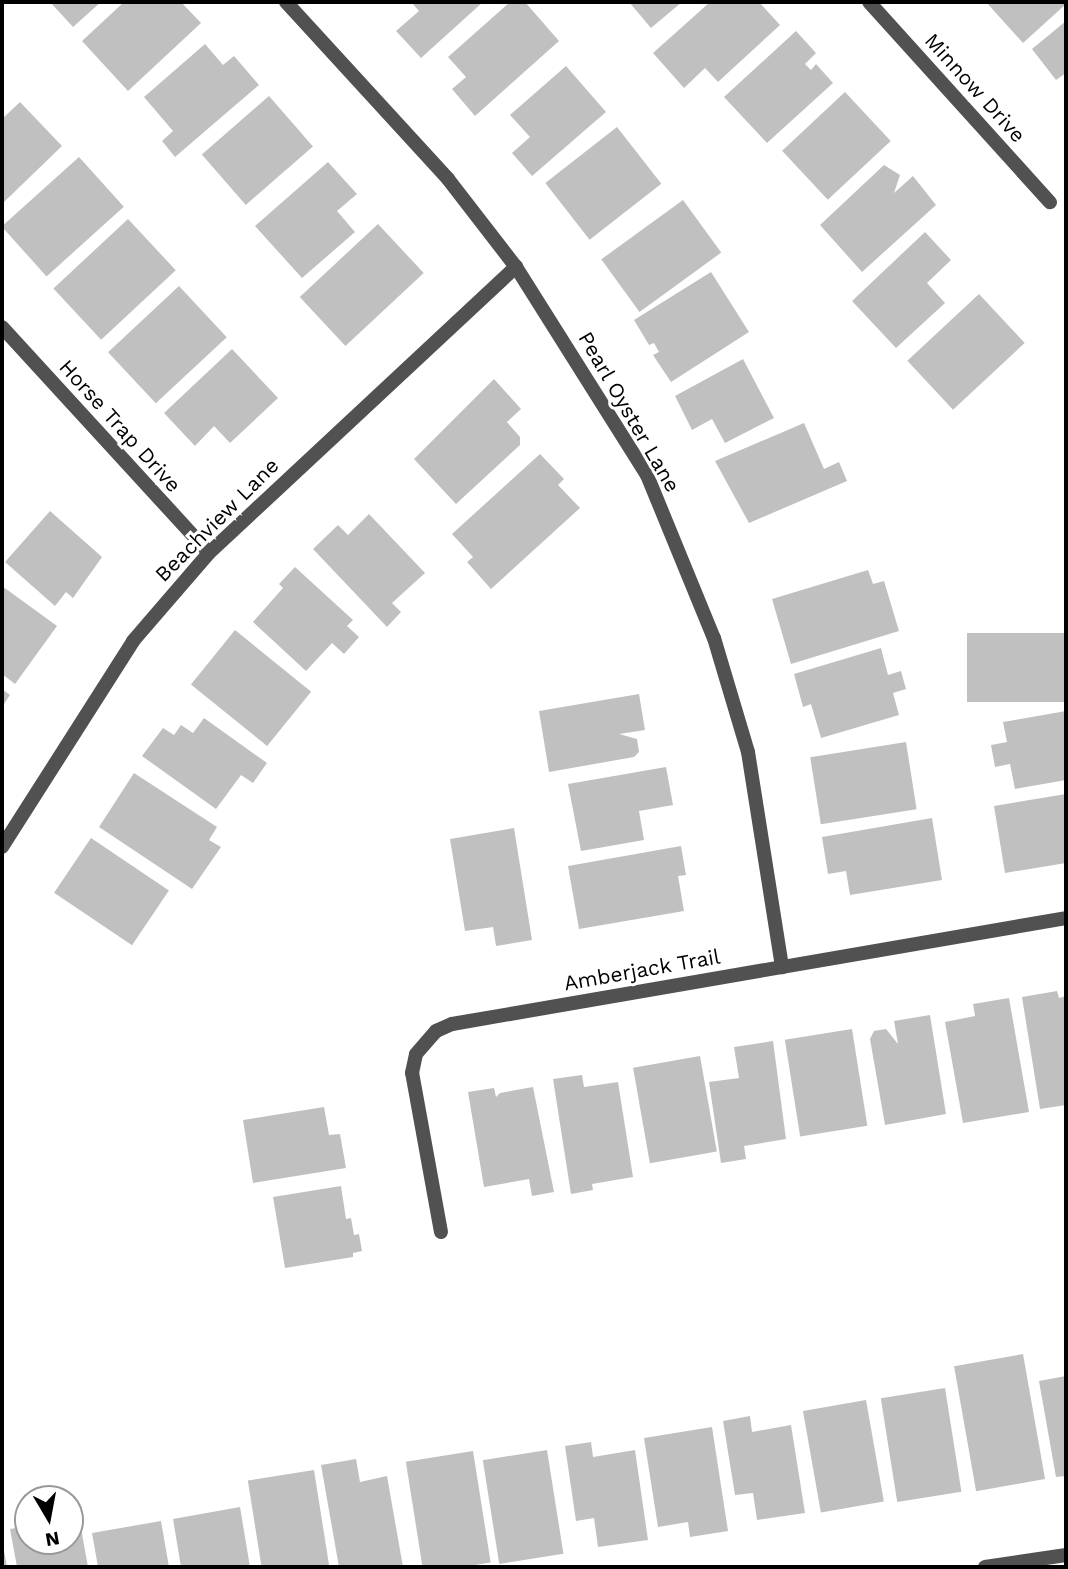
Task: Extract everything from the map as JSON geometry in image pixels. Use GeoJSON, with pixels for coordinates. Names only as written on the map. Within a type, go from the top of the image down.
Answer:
{"type":"FeatureCollection","features":[{"type":"Feature","properties":{"kind":"street","name":"Pearl Oyster Lane"},"geometry":{"type":"LineString","coordinates":[[286,2],[448,179],[516,267],[647,475],[714,638],[748,752],[782,967]]}},
{"type":"Feature","properties":{"kind":"street","name":"Minnow Drive"},"geometry":{"type":"LineString","coordinates":[[869,2],[1050,202]]}},
{"type":"Feature","properties":{"kind":"street","name":"Beachview Lane"},"geometry":{"type":"LineString","coordinates":[[2,847],[132,641],[209,552],[516,267]]}},
{"type":"Feature","properties":{"kind":"street","name":"Horse Trap Drive"},"geometry":{"type":"LineString","coordinates":[[2,327],[209,552]]}},
{"type":"Feature","properties":{"kind":"street","name":"Amberjack Trail"},"geometry":{"type":"LineString","coordinates":[[441,1232],[412,1073],[416,1054],[436,1031],[452,1024],[1066,918]]}},
{"type":"Feature","properties":{"kind":"street"},"geometry":{"type":"LineString","coordinates":[[985,1567],[1066,1555]]}},
{"type":"Feature","properties":{"kind":"building"},"geometry":{"type":"Polygon","coordinates":[[[50,2],[101,2],[73,27],[50,2]]]}},
{"type":"Feature","properties":{"kind":"building"},"geometry":{"type":"Polygon","coordinates":[[[124,2],[181,2],[201,23],[128,91],[82,41],[124,2]]]}},
{"type":"Feature","properties":{"kind":"building"},"geometry":{"type":"Polygon","coordinates":[[[411,2],[483,2],[421,58],[396,31],[419,11],[411,2]]]}},
{"type":"Feature","properties":{"kind":"building"},"geometry":{"type":"Polygon","coordinates":[[[510,2],[525,2],[559,41],[475,116],[452,89],[466,77],[448,57],[510,2]]]}},
{"type":"Feature","properties":{"kind":"building"},"geometry":{"type":"Polygon","coordinates":[[[629,2],[682,2],[651,28],[629,2]]]}},
{"type":"Feature","properties":{"kind":"building"},"geometry":{"type":"Polygon","coordinates":[[[710,2],[759,2],[780,25],[718,82],[705,68],[684,88],[653,53],[710,2]]]}},
{"type":"Feature","properties":{"kind":"building"},"geometry":{"type":"Polygon","coordinates":[[[986,2],[1066,2],[1066,4],[1023,43],[986,2]]]}},
{"type":"Feature","properties":{"kind":"building"},"geometry":{"type":"Polygon","coordinates":[[[1066,21],[1066,73],[1056,80],[1032,49],[1066,21]]]}},
{"type":"Feature","properties":{"kind":"building"},"geometry":{"type":"Polygon","coordinates":[[[796,31],[816,53],[805,64],[811,70],[816,64],[833,83],[767,143],[724,97],[796,31]]]}},
{"type":"Feature","properties":{"kind":"building"},"geometry":{"type":"Polygon","coordinates":[[[205,44],[223,65],[234,56],[259,85],[175,157],[162,141],[173,131],[144,97],[205,44]]]}},
{"type":"Feature","properties":{"kind":"building"},"geometry":{"type":"Polygon","coordinates":[[[566,66],[606,112],[532,176],[512,153],[530,137],[510,115],[566,66]]]}},
{"type":"Feature","properties":{"kind":"building"},"geometry":{"type":"Polygon","coordinates":[[[845,92],[891,141],[828,200],[782,151],[845,92]]]}},
{"type":"Feature","properties":{"kind":"building"},"geometry":{"type":"Polygon","coordinates":[[[269,96],[313,147],[246,205],[202,154],[269,96]]]}},
{"type":"Feature","properties":{"kind":"building"},"geometry":{"type":"Polygon","coordinates":[[[20,102],[62,146],[4,202],[2,119],[20,102]]]}},
{"type":"Feature","properties":{"kind":"building"},"geometry":{"type":"Polygon","coordinates":[[[617,127],[661,184],[590,240],[545,183],[617,127]]]}},
{"type":"Feature","properties":{"kind":"building"},"geometry":{"type":"Polygon","coordinates":[[[79,157],[124,207],[47,276],[2,226],[79,157]]]}},
{"type":"Feature","properties":{"kind":"building"},"geometry":{"type":"Polygon","coordinates":[[[328,162],[357,194],[337,211],[355,232],[302,278],[255,226],[328,162]]]}},
{"type":"Feature","properties":{"kind":"building"},"geometry":{"type":"Polygon","coordinates":[[[884,165],[900,175],[894,193],[913,176],[936,205],[862,272],[820,225],[884,165]]]}},
{"type":"Feature","properties":{"kind":"building"},"geometry":{"type":"Polygon","coordinates":[[[683,200],[721,253],[639,312],[601,259],[683,200]]]}},
{"type":"Feature","properties":{"kind":"building"},"geometry":{"type":"Polygon","coordinates":[[[128,219],[176,270],[101,340],[53,289],[128,219]]]}},
{"type":"Feature","properties":{"kind":"building"},"geometry":{"type":"Polygon","coordinates":[[[378,224],[424,273],[345,346],[300,297],[378,224]]]}},
{"type":"Feature","properties":{"kind":"building"},"geometry":{"type":"Polygon","coordinates":[[[925,232],[951,260],[927,283],[945,303],[896,348],[852,301],[925,232]]]}},
{"type":"Feature","properties":{"kind":"building"},"geometry":{"type":"Polygon","coordinates":[[[711,272],[749,332],[671,382],[653,355],[659,352],[654,343],[649,345],[634,320],[711,272]]]}},
{"type":"Feature","properties":{"kind":"building"},"geometry":{"type":"Polygon","coordinates":[[[179,286],[227,337],[156,403],[108,352],[179,286]]]}},
{"type":"Feature","properties":{"kind":"building"},"geometry":{"type":"Polygon","coordinates":[[[979,294],[1025,343],[953,410],[907,361],[979,294]]]}},
{"type":"Feature","properties":{"kind":"building"},"geometry":{"type":"Polygon","coordinates":[[[232,349],[278,398],[230,443],[214,426],[195,446],[164,413],[232,349]]]}},
{"type":"Feature","properties":{"kind":"building"},"geometry":{"type":"Polygon","coordinates":[[[743,359],[774,418],[725,443],[712,419],[692,430],[675,396],[743,359]]]}},
{"type":"Feature","properties":{"kind":"building"},"geometry":{"type":"Polygon","coordinates":[[[494,379],[521,409],[507,422],[520,437],[520,445],[456,504],[414,459],[494,379]]]}},
{"type":"Feature","properties":{"kind":"building"},"geometry":{"type":"Polygon","coordinates":[[[804,423],[824,469],[839,462],[847,481],[749,523],[715,461],[804,423]]]}},
{"type":"Feature","properties":{"kind":"building"},"geometry":{"type":"Polygon","coordinates":[[[540,454],[564,479],[558,485],[580,508],[491,589],[467,562],[473,557],[452,534],[540,454]]]}},
{"type":"Feature","properties":{"kind":"building"},"geometry":{"type":"Polygon","coordinates":[[[50,511],[102,557],[73,598],[66,592],[55,606],[5,562],[50,511]]]}},
{"type":"Feature","properties":{"kind":"building"},"geometry":{"type":"Polygon","coordinates":[[[369,514],[425,573],[392,603],[401,612],[387,627],[313,549],[338,525],[348,535],[369,514]]]}},
{"type":"Feature","properties":{"kind":"building"},"geometry":{"type":"Polygon","coordinates":[[[295,567],[353,620],[347,626],[359,637],[344,654],[332,643],[306,671],[253,622],[283,588],[279,584],[295,567]]]}},
{"type":"Feature","properties":{"kind":"building"},"geometry":{"type":"Polygon","coordinates":[[[868,570],[873,584],[884,581],[899,631],[791,664],[772,599],[868,570]]]}},
{"type":"Feature","properties":{"kind":"building"},"geometry":{"type":"Polygon","coordinates":[[[2,586],[57,626],[15,684],[2,674],[2,586]]]}},
{"type":"Feature","properties":{"kind":"building"},"geometry":{"type":"Polygon","coordinates":[[[235,630],[311,692],[267,746],[191,684],[235,630]]]}},
{"type":"Feature","properties":{"kind":"building"},"geometry":{"type":"Polygon","coordinates":[[[967,633],[1066,633],[1066,702],[967,702],[967,633]]]}},
{"type":"Feature","properties":{"kind":"building"},"geometry":{"type":"Polygon","coordinates":[[[881,648],[888,675],[901,671],[906,689],[893,693],[899,715],[821,738],[811,704],[803,707],[794,674],[881,648]]]}},
{"type":"Feature","properties":{"kind":"building"},"geometry":{"type":"Polygon","coordinates":[[[2,689],[10,695],[2,707],[2,689]]]}},
{"type":"Feature","properties":{"kind":"building"},"geometry":{"type":"Polygon","coordinates":[[[639,694],[645,730],[619,734],[637,739],[639,752],[634,757],[549,772],[539,711],[639,694]]]}},
{"type":"Feature","properties":{"kind":"building"},"geometry":{"type":"Polygon","coordinates":[[[1066,711],[1066,780],[1015,789],[1010,764],[995,767],[991,745],[1007,742],[1003,722],[1066,711]]]}},
{"type":"Feature","properties":{"kind":"building"},"geometry":{"type":"Polygon","coordinates":[[[204,718],[267,763],[253,783],[241,775],[216,809],[142,756],[163,728],[174,735],[181,725],[193,733],[204,718]]]}},
{"type":"Feature","properties":{"kind":"building"},"geometry":{"type":"Polygon","coordinates":[[[906,742],[917,809],[821,824],[810,757],[906,742]]]}},
{"type":"Feature","properties":{"kind":"building"},"geometry":{"type":"Polygon","coordinates":[[[666,767],[673,805],[639,811],[644,840],[581,851],[568,784],[666,767]]]}},
{"type":"Feature","properties":{"kind":"building"},"geometry":{"type":"Polygon","coordinates":[[[134,773],[217,827],[209,840],[221,847],[192,889],[99,827],[134,773]]]}},
{"type":"Feature","properties":{"kind":"building"},"geometry":{"type":"Polygon","coordinates":[[[1066,794],[1066,863],[1005,873],[994,806],[1066,794]]]}},
{"type":"Feature","properties":{"kind":"building"},"geometry":{"type":"Polygon","coordinates":[[[932,818],[942,880],[850,895],[846,871],[828,874],[822,837],[932,818]]]}},
{"type":"Feature","properties":{"kind":"building"},"geometry":{"type":"Polygon","coordinates":[[[514,828],[532,940],[496,946],[493,927],[465,931],[450,839],[514,828]]]}},
{"type":"Feature","properties":{"kind":"building"},"geometry":{"type":"Polygon","coordinates":[[[91,838],[169,891],[132,945],[54,893],[91,838]]]}},
{"type":"Feature","properties":{"kind":"building"},"geometry":{"type":"Polygon","coordinates":[[[681,846],[686,875],[678,876],[684,911],[579,929],[568,866],[681,846]]]}},
{"type":"Feature","properties":{"kind":"building"},"geometry":{"type":"Polygon","coordinates":[[[1057,991],[1059,998],[1066,996],[1066,1105],[1040,1109],[1022,997],[1057,991]]]}},
{"type":"Feature","properties":{"kind":"building"},"geometry":{"type":"Polygon","coordinates":[[[1009,998],[1029,1112],[963,1123],[945,1022],[975,1016],[973,1004],[1009,998]]]}},
{"type":"Feature","properties":{"kind":"building"},"geometry":{"type":"Polygon","coordinates":[[[930,1015],[946,1114],[885,1125],[870,1039],[874,1031],[886,1029],[898,1044],[894,1021],[930,1015]]]}},
{"type":"Feature","properties":{"kind":"building"},"geometry":{"type":"Polygon","coordinates":[[[852,1029],[867,1126],[800,1136],[785,1040],[852,1029]]]}},
{"type":"Feature","properties":{"kind":"building"},"geometry":{"type":"Polygon","coordinates":[[[773,1041],[786,1139],[744,1146],[746,1159],[721,1163],[709,1082],[739,1078],[734,1047],[773,1041]]]}},
{"type":"Feature","properties":{"kind":"building"},"geometry":{"type":"Polygon","coordinates":[[[700,1056],[717,1152],[650,1163],[633,1068],[700,1056]]]}},
{"type":"Feature","properties":{"kind":"building"},"geometry":{"type":"Polygon","coordinates":[[[582,1075],[584,1087],[618,1082],[633,1177],[592,1184],[593,1190],[571,1194],[553,1079],[582,1075]]]}},
{"type":"Feature","properties":{"kind":"building"},"geometry":{"type":"Polygon","coordinates":[[[533,1087],[554,1192],[532,1196],[529,1179],[484,1187],[468,1092],[494,1088],[496,1097],[500,1093],[533,1087]]]}},
{"type":"Feature","properties":{"kind":"building"},"geometry":{"type":"Polygon","coordinates":[[[324,1107],[329,1135],[340,1134],[346,1168],[253,1183],[243,1120],[324,1107]]]}},
{"type":"Feature","properties":{"kind":"building"},"geometry":{"type":"Polygon","coordinates":[[[341,1186],[346,1219],[351,1218],[354,1235],[359,1234],[362,1251],[353,1253],[353,1257],[285,1268],[273,1197],[341,1186]]]}},
{"type":"Feature","properties":{"kind":"building"},"geometry":{"type":"Polygon","coordinates":[[[1023,1354],[1045,1479],[976,1491],[954,1366],[1023,1354]]]}},
{"type":"Feature","properties":{"kind":"building"},"geometry":{"type":"Polygon","coordinates":[[[1066,1376],[1066,1476],[1056,1477],[1039,1381],[1066,1376]]]}},
{"type":"Feature","properties":{"kind":"building"},"geometry":{"type":"Polygon","coordinates":[[[945,1388],[961,1492],[897,1502],[881,1398],[945,1388]]]}},
{"type":"Feature","properties":{"kind":"building"},"geometry":{"type":"Polygon","coordinates":[[[866,1400],[884,1501],[821,1513],[803,1411],[866,1400]]]}},
{"type":"Feature","properties":{"kind":"building"},"geometry":{"type":"Polygon","coordinates":[[[750,1416],[752,1432],[791,1425],[805,1513],[757,1520],[753,1493],[735,1495],[723,1421],[750,1416]]]}},
{"type":"Feature","properties":{"kind":"building"},"geometry":{"type":"Polygon","coordinates":[[[712,1427],[728,1531],[690,1537],[688,1522],[658,1527],[644,1438],[712,1427]]]}},
{"type":"Feature","properties":{"kind":"building"},"geometry":{"type":"Polygon","coordinates":[[[591,1442],[593,1457],[635,1450],[648,1540],[598,1547],[594,1518],[576,1521],[565,1446],[591,1442]]]}},
{"type":"Feature","properties":{"kind":"building"},"geometry":{"type":"Polygon","coordinates":[[[547,1450],[563,1554],[499,1564],[483,1460],[547,1450]]]}},
{"type":"Feature","properties":{"kind":"building"},"geometry":{"type":"Polygon","coordinates":[[[473,1451],[491,1563],[463,1567],[423,1567],[406,1462],[473,1451]]]}},
{"type":"Feature","properties":{"kind":"building"},"geometry":{"type":"Polygon","coordinates":[[[356,1459],[360,1482],[387,1476],[403,1567],[339,1567],[321,1465],[356,1459]]]}},
{"type":"Feature","properties":{"kind":"building"},"geometry":{"type":"Polygon","coordinates":[[[314,1470],[329,1567],[262,1567],[248,1480],[314,1470]]]}},
{"type":"Feature","properties":{"kind":"building"},"geometry":{"type":"Polygon","coordinates":[[[240,1507],[250,1567],[181,1567],[173,1519],[240,1507]]]}},
{"type":"Feature","properties":{"kind":"building"},"geometry":{"type":"Polygon","coordinates":[[[161,1521],[169,1567],[98,1567],[92,1533],[161,1521]]]}},
{"type":"Feature","properties":{"kind":"building"},"geometry":{"type":"Polygon","coordinates":[[[14,1528],[14,1551],[10,1529],[14,1528]]]}},
{"type":"Feature","properties":{"kind":"building"},"geometry":{"type":"Polygon","coordinates":[[[3,1545],[7,1567],[2,1567],[3,1545]]]}},
{"type":"Feature","properties":{"kind":"building"},"geometry":{"type":"Polygon","coordinates":[[[84,1545],[88,1567],[17,1567],[15,1555],[84,1555],[84,1545]]]}}]}
